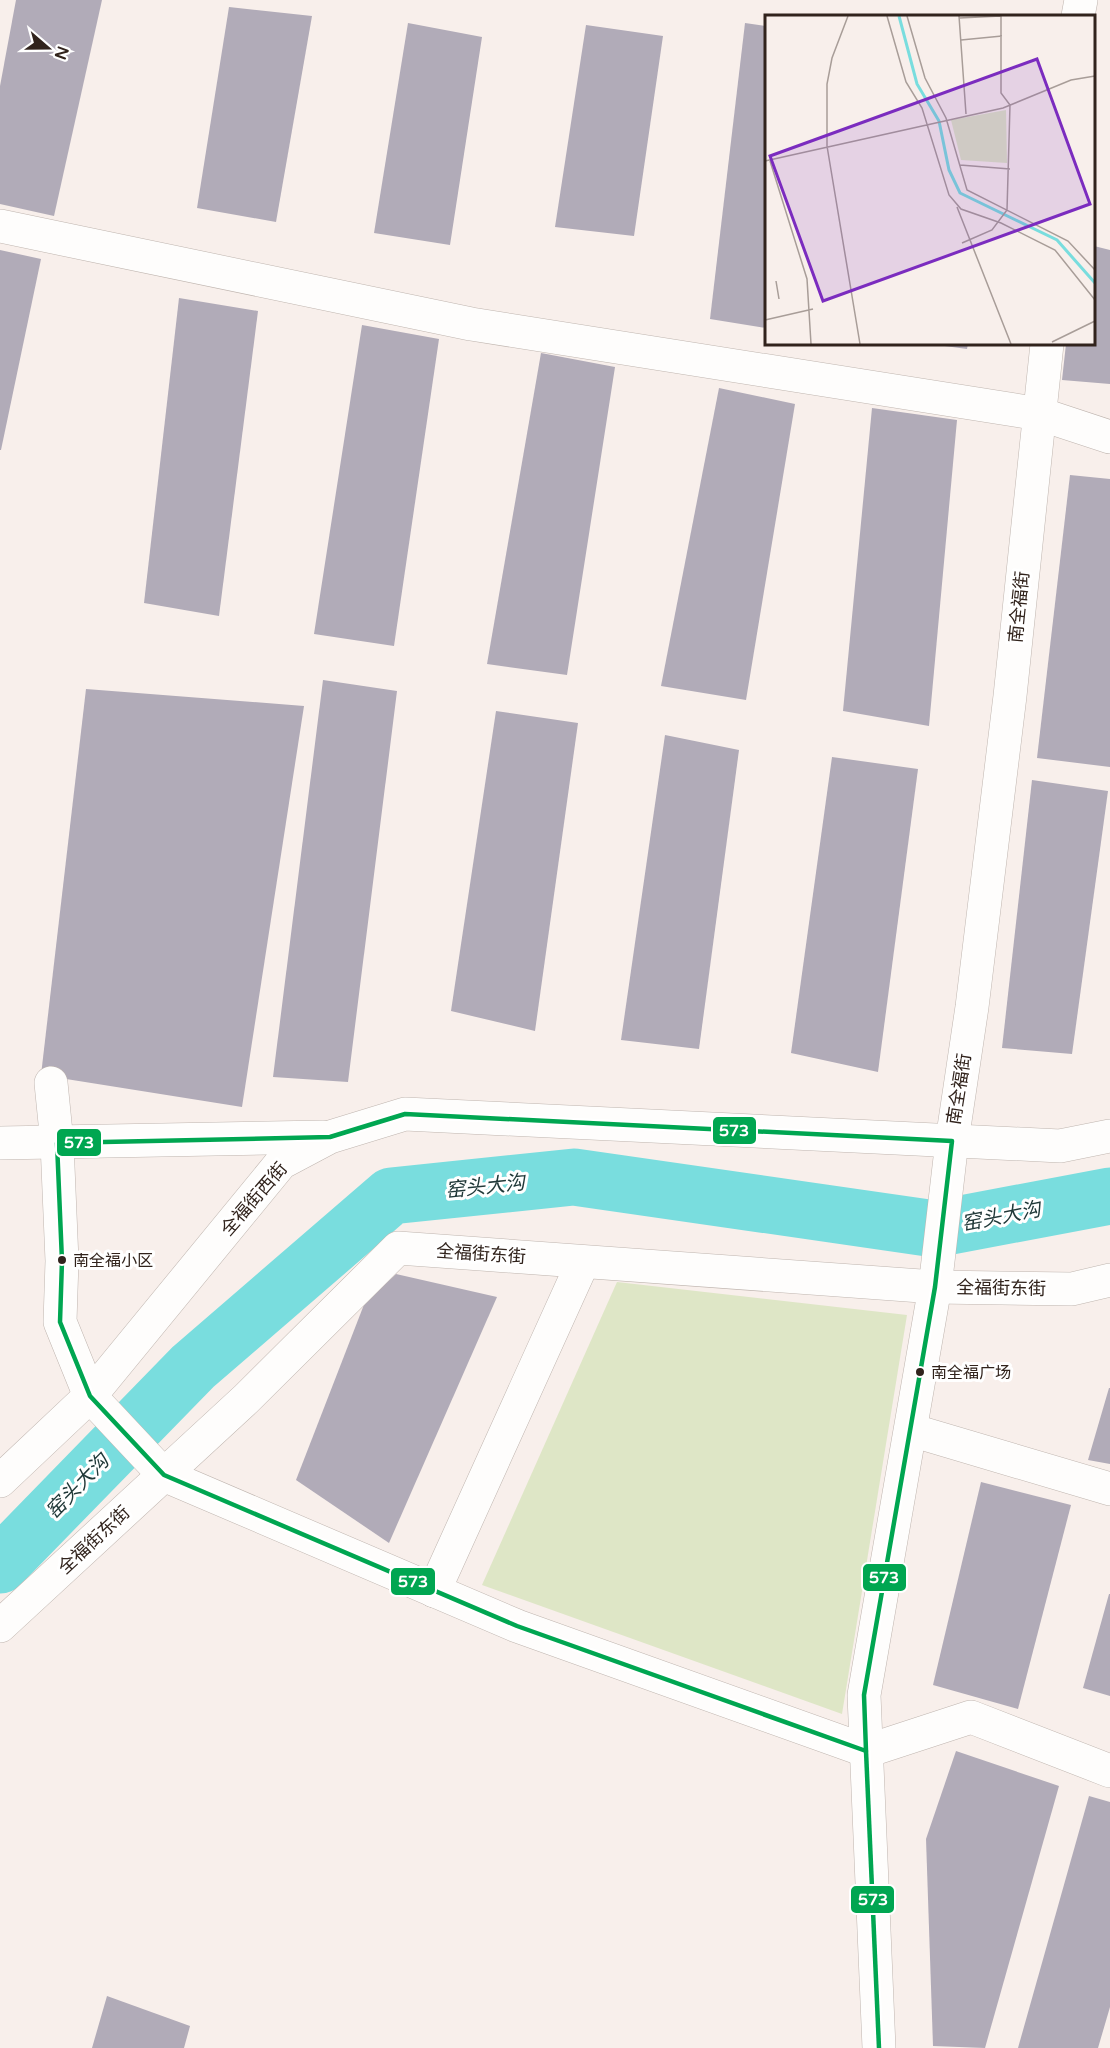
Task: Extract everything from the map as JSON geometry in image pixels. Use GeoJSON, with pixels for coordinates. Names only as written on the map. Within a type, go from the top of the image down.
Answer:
{"type":"FeatureCollection","features":[{"type":"Feature","properties":{"kind":"street"},"geometry":{"type":"LineString","coordinates":[[1078,15],[1080,0]]}},
{"type":"Feature","properties":{"kind":"street"},"geometry":{"type":"LineString","coordinates":[[0,226],[471,324],[1040,414],[1110,437]]}},
{"type":"Feature","properties":{"kind":"street","name":"南全福街"},"geometry":{"type":"LineString","coordinates":[[879,2048],[864,1695],[935,1287],[1008,708],[1047,345]]}},
{"type":"Feature","properties":{"kind":"street"},"geometry":{"type":"LineString","coordinates":[[51,1083],[57,1143],[62,1262],[60,1322],[90,1396],[164,1475],[517,1626],[867,1751],[971,1717],[1110,1771]]}},
{"type":"Feature","properties":{"kind":"street","name":"全福街西街"},"geometry":{"type":"LineString","coordinates":[[0,1481],[90,1396],[281,1163],[330,1137],[405,1114],[1060,1146],[1110,1136]]}},
{"type":"Feature","properties":{"kind":"street"},"geometry":{"type":"LineString","coordinates":[[0,1143],[330,1137]]}},
{"type":"Feature","properties":{"kind":"street","name":"全福街东街"},"geometry":{"type":"LineString","coordinates":[[0,1626],[246,1399],[398,1248],[935,1287],[1072,1289],[1110,1280]]}},
{"type":"Feature","properties":{"kind":"street"},"geometry":{"type":"LineString","coordinates":[[434,1591],[583,1262]]}},
{"type":"Feature","properties":{"kind":"street"},"geometry":{"type":"LineString","coordinates":[[911,1430],[1110,1489]]}},
{"type":"Feature","properties":{"kind":"green space","name":"南全福广场"},"geometry":{"type":"Polygon","coordinates":[[[617,1282],[907,1315],[842,1714],[482,1585],[617,1282]]]}},
{"type":"Feature","properties":{"kind":"building"},"geometry":{"type":"Polygon","coordinates":[[[16,0],[102,0],[54,216],[0,204],[0,86],[16,0]]]}},
{"type":"Feature","properties":{"kind":"building"},"geometry":{"type":"Polygon","coordinates":[[[229,7],[312,16],[276,222],[197,208],[229,7]]]}},
{"type":"Feature","properties":{"kind":"building"},"geometry":{"type":"Polygon","coordinates":[[[408,23],[482,37],[450,245],[374,233],[408,23]]]}},
{"type":"Feature","properties":{"kind":"building"},"geometry":{"type":"Polygon","coordinates":[[[745,23],[765,26],[765,328],[710,319],[745,23]]]}},
{"type":"Feature","properties":{"kind":"building"},"geometry":{"type":"Polygon","coordinates":[[[586,25],[663,36],[634,236],[555,227],[586,25]]]}},
{"type":"Feature","properties":{"kind":"building"},"geometry":{"type":"Polygon","coordinates":[[[1095,246],[1110,250],[1110,384],[1062,380],[1066,345],[1095,345],[1095,246]]]}},
{"type":"Feature","properties":{"kind":"building"},"geometry":{"type":"Polygon","coordinates":[[[0,250],[41,259],[1,450],[0,450],[0,250]]]}},
{"type":"Feature","properties":{"kind":"building"},"geometry":{"type":"Polygon","coordinates":[[[179,298],[258,311],[219,616],[144,603],[179,298]]]}},
{"type":"Feature","properties":{"kind":"building"},"geometry":{"type":"Polygon","coordinates":[[[362,325],[439,339],[394,646],[314,634],[362,325]]]}},
{"type":"Feature","properties":{"kind":"building"},"geometry":{"type":"Polygon","coordinates":[[[937,345],[968,345],[967,349],[937,345]]]}},
{"type":"Feature","properties":{"kind":"building"},"geometry":{"type":"Polygon","coordinates":[[[541,353],[615,367],[567,675],[487,664],[541,353]]]}},
{"type":"Feature","properties":{"kind":"building"},"geometry":{"type":"Polygon","coordinates":[[[719,388],[795,404],[746,700],[661,686],[719,388]]]}},
{"type":"Feature","properties":{"kind":"building"},"geometry":{"type":"Polygon","coordinates":[[[872,408],[957,420],[929,726],[843,711],[872,408]]]}},
{"type":"Feature","properties":{"kind":"building"},"geometry":{"type":"Polygon","coordinates":[[[1070,475],[1110,479],[1110,767],[1037,758],[1070,475]]]}},
{"type":"Feature","properties":{"kind":"building"},"geometry":{"type":"Polygon","coordinates":[[[323,680],[397,691],[348,1082],[273,1077],[323,680]]]}},
{"type":"Feature","properties":{"kind":"building"},"geometry":{"type":"Polygon","coordinates":[[[86,689],[304,706],[242,1107],[41,1075],[86,689]]]}},
{"type":"Feature","properties":{"kind":"building"},"geometry":{"type":"Polygon","coordinates":[[[496,711],[578,723],[535,1031],[451,1011],[496,711]]]}},
{"type":"Feature","properties":{"kind":"building"},"geometry":{"type":"Polygon","coordinates":[[[665,735],[739,750],[699,1049],[621,1040],[665,735]]]}},
{"type":"Feature","properties":{"kind":"building"},"geometry":{"type":"Polygon","coordinates":[[[832,757],[918,769],[878,1072],[791,1053],[832,757]]]}},
{"type":"Feature","properties":{"kind":"building"},"geometry":{"type":"Polygon","coordinates":[[[1032,780],[1108,791],[1072,1054],[1002,1048],[1032,780]]]}},
{"type":"Feature","properties":{"kind":"building"},"geometry":{"type":"Polygon","coordinates":[[[396,1274],[497,1297],[389,1543],[296,1480],[365,1302],[396,1274]]]}},
{"type":"Feature","properties":{"kind":"building"},"geometry":{"type":"Polygon","coordinates":[[[1110,1388],[1110,1464],[1088,1460],[1110,1388]]]}},
{"type":"Feature","properties":{"kind":"building"},"geometry":{"type":"Polygon","coordinates":[[[981,1482],[1071,1505],[1018,1709],[933,1685],[981,1482]]]}},
{"type":"Feature","properties":{"kind":"building"},"geometry":{"type":"Polygon","coordinates":[[[1110,1594],[1110,1696],[1083,1688],[1110,1594]]]}},
{"type":"Feature","properties":{"kind":"building"},"geometry":{"type":"Polygon","coordinates":[[[956,1751],[1059,1786],[985,2048],[933,2046],[926,1839],[956,1751]]]}},
{"type":"Feature","properties":{"kind":"building"},"geometry":{"type":"Polygon","coordinates":[[[1089,1796],[1110,1802],[1110,2007],[1098,2048],[1018,2048],[1089,1796]]]}},
{"type":"Feature","properties":{"kind":"building"},"geometry":{"type":"Polygon","coordinates":[[[107,1996],[190,2026],[184,2048],[92,2048],[107,1996]]]}},
{"type":"Feature","properties":{"kind":"waterway","name":"窑头大沟"},"geometry":{"type":"LineString","coordinates":[[0,1565],[193,1367],[391,1196],[574,1177],[935,1229],[1110,1196]]}},
{"type":"Feature","properties":{"kind":"transit line","name":"573"},"geometry":{"type":"LineString","coordinates":[[405,1114],[952,1141],[935,1287],[864,1695],[866,1751],[517,1626],[164,1475],[90,1396],[60,1322],[62,1261],[57,1143],[330,1137],[405,1114]]}},
{"type":"Feature","properties":{"kind":"transit line","name":"573"},"geometry":{"type":"LineString","coordinates":[[866,1751],[879,2048]]}},
{"type":"Feature","properties":{"kind":"place","name":"南全福小区"},"geometry":{"type":"Point","coordinates":[62,1260]}},
{"type":"Feature","properties":{"kind":"place","name":"南全福广场"},"geometry":{"type":"Point","coordinates":[920,1372]}}]}
